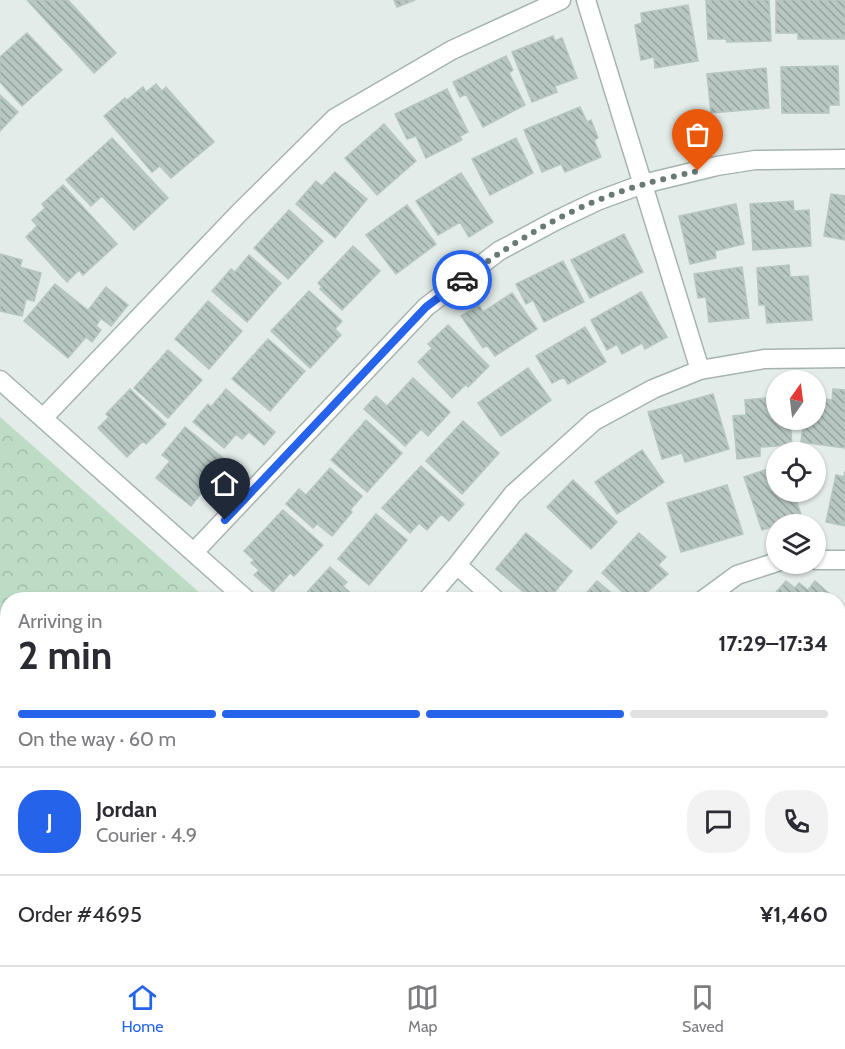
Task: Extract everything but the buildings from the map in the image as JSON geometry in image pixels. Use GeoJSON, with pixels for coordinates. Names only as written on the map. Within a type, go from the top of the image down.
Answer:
{"type":"FeatureCollection","features":[{"type":"Feature","properties":{"kind":"street"},"geometry":{"type":"LineString","coordinates":[[44,418],[239,213],[335,118],[452,50],[561,0]]}},
{"type":"Feature","properties":{"kind":"street"},"geometry":{"type":"LineString","coordinates":[[586,0],[700,370]]}},
{"type":"Feature","properties":{"kind":"street"},"geometry":{"type":"LineString","coordinates":[[194,552],[426,307],[499,251],[597,201],[643,184],[717,166],[755,160],[845,159]]}},
{"type":"Feature","properties":{"kind":"street"},"geometry":{"type":"LineString","coordinates":[[434,592],[513,494],[594,421],[653,390],[700,370],[764,359],[845,358]]}},
{"type":"Feature","properties":{"kind":"street"},"geometry":{"type":"LineString","coordinates":[[0,380],[239,592]]}},
{"type":"Feature","properties":{"kind":"street"},"geometry":{"type":"LineString","coordinates":[[826,560],[845,560]]}},
{"type":"Feature","properties":{"kind":"street"},"geometry":{"type":"LineString","coordinates":[[457,565],[487,592]]}},
{"type":"Feature","properties":{"kind":"street"},"geometry":{"type":"LineString","coordinates":[[714,592],[737,575],[766,566]]}},
{"type":"Feature","properties":{"kind":"green space"},"geometry":{"type":"Polygon","coordinates":[[[0,417],[199,592],[0,592],[0,417]]]}},
{"type":"Feature","properties":{"kind":"way so far"},"geometry":{"type":"LineString","coordinates":[[462,280],[499,251],[597,201],[643,184],[698,171]]}},
{"type":"Feature","properties":{"kind":"route"},"geometry":{"type":"LineString","coordinates":[[225,520],[426,307],[462,280]]}}]}
